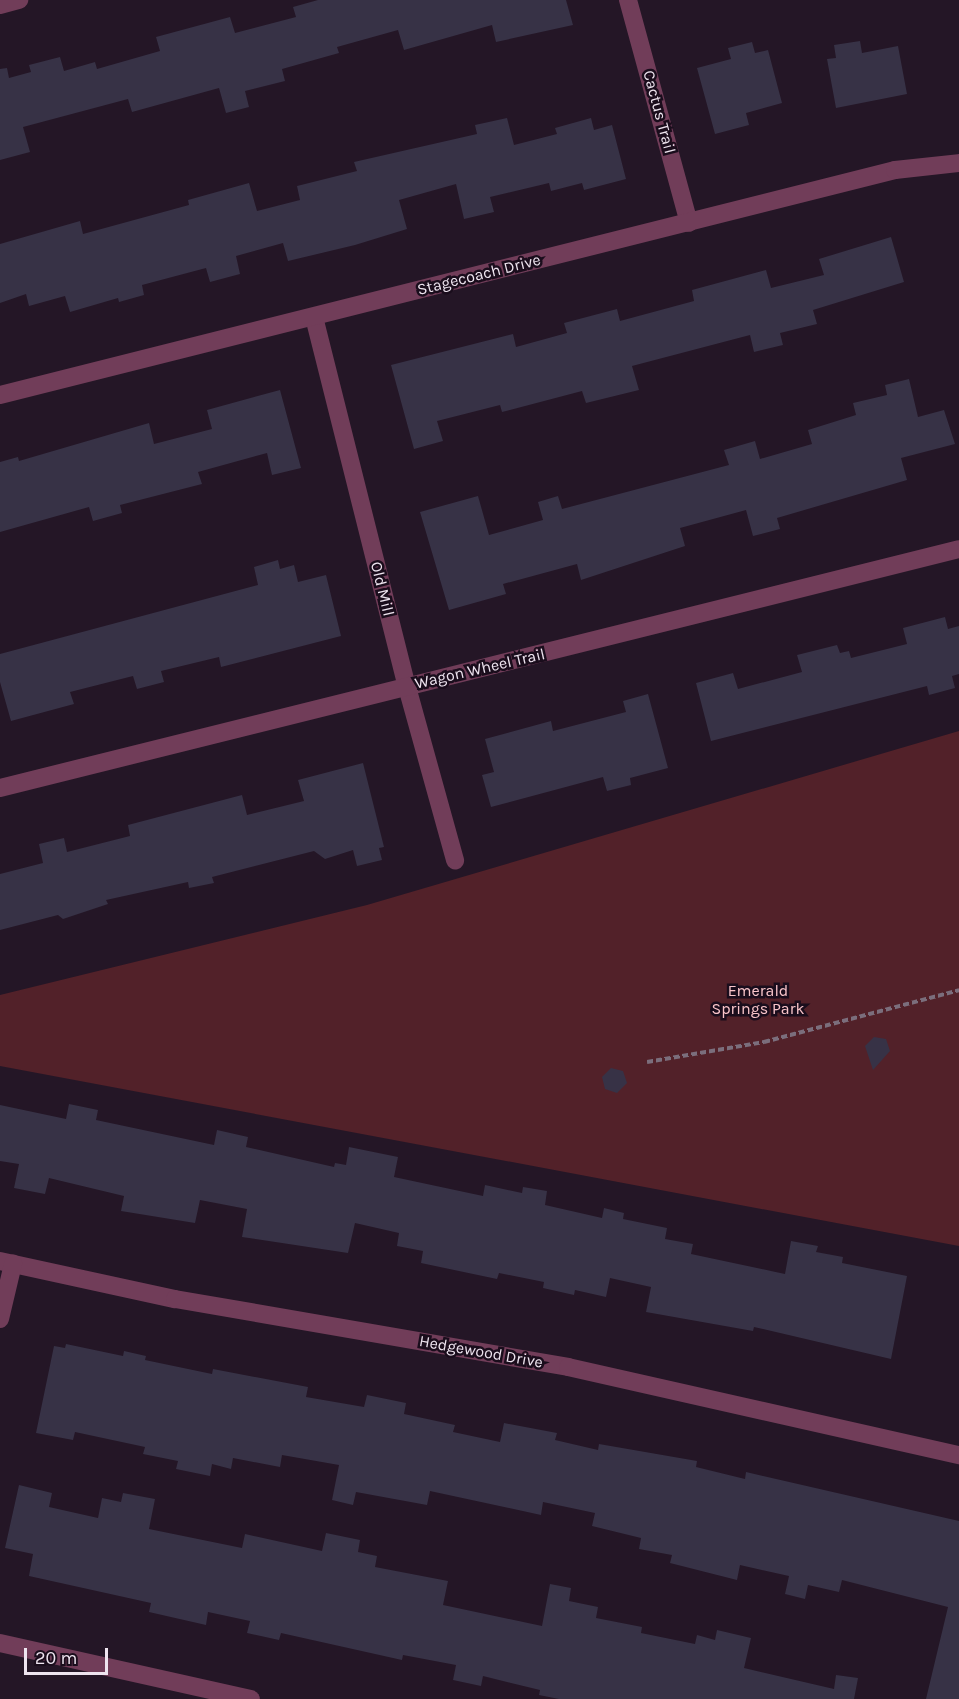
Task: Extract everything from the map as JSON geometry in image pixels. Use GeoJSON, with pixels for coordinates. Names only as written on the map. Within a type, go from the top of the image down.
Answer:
{"type":"FeatureCollection","features":[{"type":"Feature","properties":{"kind":"street","name":"Cactus Trail"},"geometry":{"type":"LineString","coordinates":[[628,0],[689,223]]}},
{"type":"Feature","properties":{"kind":"street","name":"Stagecoach Drive"},"geometry":{"type":"LineString","coordinates":[[0,395],[894,170],[959,164]]}},
{"type":"Feature","properties":{"kind":"street","name":"Old Mill"},"geometry":{"type":"LineString","coordinates":[[314,317],[407,687],[455,860]]}},
{"type":"Feature","properties":{"kind":"street","name":"Wagon Wheel Trail"},"geometry":{"type":"LineString","coordinates":[[0,788],[959,549]]}},
{"type":"Feature","properties":{"kind":"street"},"geometry":{"type":"LineString","coordinates":[[0,1319],[7,1263]]}},
{"type":"Feature","properties":{"kind":"street","name":"Hedgewood Drive"},"geometry":{"type":"LineString","coordinates":[[7,1263],[175,1299],[568,1366],[959,1455]]}},
{"type":"Feature","properties":{"kind":"street"},"geometry":{"type":"LineString","coordinates":[[0,1643],[251,1699]]}},
{"type":"Feature","properties":{"kind":"path"},"geometry":{"type":"LineString","coordinates":[[647,1062],[764,1042],[959,990]]}},
{"type":"Feature","properties":{"kind":"green space","name":"Emerald Springs Park"},"geometry":{"type":"Polygon","coordinates":[[[959,731],[959,1246],[0,1066],[0,995],[367,905],[959,731]]]}},
{"type":"Feature","properties":{"kind":"building"},"geometry":{"type":"Polygon","coordinates":[[[318,0],[566,0],[573,25],[496,42],[492,25],[404,50],[398,30],[337,47],[339,53],[282,69],[285,81],[245,91],[249,107],[226,113],[219,88],[132,112],[128,99],[23,127],[30,152],[0,160],[0,69],[7,68],[9,78],[31,72],[29,65],[60,57],[64,71],[95,62],[97,69],[160,51],[156,37],[230,17],[235,33],[296,17],[293,7],[318,0]]]}},
{"type":"Feature","properties":{"kind":"building"},"geometry":{"type":"Polygon","coordinates":[[[860,41],[862,53],[898,46],[907,94],[836,108],[827,59],[836,58],[834,45],[860,41]]]}},
{"type":"Feature","properties":{"kind":"building"},"geometry":{"type":"Polygon","coordinates":[[[752,42],[755,53],[768,50],[782,103],[746,113],[749,125],[715,134],[697,68],[731,59],[728,48],[752,42]]]}},
{"type":"Feature","properties":{"kind":"building"},"geometry":{"type":"Polygon","coordinates":[[[507,118],[514,145],[557,134],[555,128],[591,118],[594,130],[612,125],[626,179],[584,190],[582,183],[551,191],[549,183],[490,197],[494,212],[464,219],[456,184],[399,200],[407,229],[355,245],[288,261],[283,243],[236,256],[240,274],[210,282],[206,268],[142,285],[144,295],[119,302],[118,298],[70,312],[65,296],[29,306],[26,294],[0,303],[0,244],[80,221],[83,234],[189,205],[188,200],[249,183],[257,211],[300,200],[297,186],[357,171],[354,162],[477,134],[475,125],[507,118]]]}},
{"type":"Feature","properties":{"kind":"building"},"geometry":{"type":"Polygon","coordinates":[[[891,237],[904,282],[813,310],[817,324],[780,333],[783,345],[754,352],[750,335],[632,366],[639,390],[586,403],[582,391],[502,412],[500,405],[437,421],[443,441],[414,449],[391,365],[513,334],[516,347],[567,333],[564,323],[617,309],[620,321],[694,301],[692,290],[766,270],[771,288],[824,275],[819,259],[891,237]]]}},
{"type":"Feature","properties":{"kind":"building"},"geometry":{"type":"Polygon","coordinates":[[[909,379],[918,417],[944,410],[955,444],[901,458],[907,480],[777,518],[780,529],[753,536],[746,510],[680,528],[685,546],[581,580],[577,564],[503,584],[506,594],[449,610],[420,512],[478,496],[489,535],[543,520],[538,502],[558,496],[562,509],[729,465],[724,450],[755,441],[760,459],[812,444],[808,430],[856,415],[853,403],[887,395],[885,385],[909,379]]]}},
{"type":"Feature","properties":{"kind":"building"},"geometry":{"type":"Polygon","coordinates":[[[280,390],[301,468],[272,475],[267,453],[198,472],[202,484],[120,505],[122,513],[93,521],[89,507],[0,532],[0,462],[18,457],[19,461],[149,423],[154,444],[212,429],[207,410],[280,390]]]}},
{"type":"Feature","properties":{"kind":"building"},"geometry":{"type":"Polygon","coordinates":[[[278,560],[280,569],[294,565],[298,582],[326,575],[341,636],[221,667],[219,657],[161,671],[164,682],[137,689],[133,676],[70,692],[74,704],[11,721],[0,682],[0,654],[258,585],[254,567],[278,560]]]}},
{"type":"Feature","properties":{"kind":"building"},"geometry":{"type":"Polygon","coordinates":[[[945,617],[948,629],[959,626],[959,674],[952,676],[955,688],[929,695],[927,686],[711,741],[696,683],[733,673],[738,689],[802,672],[797,655],[837,645],[840,653],[849,651],[851,658],[907,644],[903,628],[945,617]]]}},
{"type":"Feature","properties":{"kind":"building"},"geometry":{"type":"Polygon","coordinates":[[[648,694],[668,768],[630,778],[631,785],[607,791],[603,777],[491,807],[482,775],[494,772],[485,739],[551,721],[553,731],[626,712],[623,701],[648,694]]]}},
{"type":"Feature","properties":{"kind":"building"},"geometry":{"type":"Polygon","coordinates":[[[363,763],[384,847],[379,848],[382,860],[357,866],[353,850],[325,859],[314,851],[212,877],[214,883],[189,888],[188,882],[106,900],[108,904],[63,919],[58,915],[0,930],[0,874],[43,863],[39,844],[64,838],[67,852],[130,836],[128,825],[242,795],[247,815],[304,801],[298,780],[363,763]]]}},
{"type":"Feature","properties":{"kind":"building"},"geometry":{"type":"Polygon","coordinates":[[[874,1037],[886,1039],[890,1051],[873,1070],[865,1046],[874,1037]]]}},
{"type":"Feature","properties":{"kind":"building"},"geometry":{"type":"Polygon","coordinates":[[[611,1068],[623,1071],[627,1083],[617,1093],[605,1089],[602,1077],[611,1068]]]}},
{"type":"Feature","properties":{"kind":"building"},"geometry":{"type":"Polygon","coordinates":[[[69,1104],[98,1110],[96,1120],[214,1145],[217,1130],[248,1137],[246,1147],[334,1167],[335,1163],[346,1165],[349,1147],[398,1157],[394,1177],[483,1196],[485,1185],[522,1193],[523,1187],[547,1191],[545,1205],[602,1218],[604,1208],[624,1213],[623,1219],[667,1228],[665,1239],[693,1244],[691,1254],[785,1274],[791,1241],[818,1246],[816,1252],[843,1257],[842,1263],[907,1276],[891,1359],[754,1327],[753,1331],[646,1312],[651,1287],[610,1278],[606,1297],[575,1290],[574,1295],[543,1288],[544,1282],[499,1273],[497,1279],[421,1263],[423,1251],[397,1246],[399,1233],[355,1223],[348,1253],[242,1237],[247,1209],[200,1200],[195,1223],[121,1211],[124,1196],[49,1178],[45,1194],[14,1188],[19,1164],[0,1161],[0,1105],[66,1119],[69,1104]]]}},
{"type":"Feature","properties":{"kind":"building"},"geometry":{"type":"Polygon","coordinates":[[[66,1344],[123,1356],[124,1351],[146,1356],[145,1360],[212,1374],[213,1369],[308,1387],[306,1397],[364,1407],[367,1395],[406,1403],[404,1414],[455,1425],[453,1432],[500,1442],[504,1423],[557,1433],[555,1440],[598,1450],[599,1444],[697,1461],[696,1467],[745,1479],[746,1472],[959,1521],[959,1699],[926,1699],[948,1607],[842,1580],[839,1592],[808,1585],[805,1599],[785,1594],[789,1576],[740,1565],[737,1580],[670,1563],[672,1555],[639,1549],[641,1538],[592,1526],[595,1513],[543,1502],[541,1515],[430,1491],[427,1505],[356,1492],[353,1505],[332,1500],[339,1465],[282,1455],[280,1467],[233,1458],[231,1469],[212,1464],[210,1476],[176,1469],[178,1461],[143,1454],[145,1447],[75,1432],[73,1440],[36,1433],[54,1346],[65,1348],[66,1344]]]}},
{"type":"Feature","properties":{"kind":"building"},"geometry":{"type":"Polygon","coordinates":[[[19,1485],[52,1493],[49,1507],[98,1518],[102,1498],[121,1502],[123,1493],[155,1499],[149,1529],[242,1548],[245,1534],[322,1551],[326,1533],[360,1540],[358,1552],[377,1556],[375,1567],[448,1581],[443,1605],[542,1626],[550,1584],[571,1588],[569,1601],[598,1607],[596,1618],[642,1627],[641,1633],[695,1644],[697,1635],[715,1640],[717,1630],[751,1638],[744,1668],[834,1689],[836,1675],[858,1678],[854,1699],[559,1699],[539,1695],[540,1690],[483,1676],[481,1686],[453,1680],[456,1665],[403,1655],[402,1660],[281,1633],[279,1640],[247,1633],[250,1621],[208,1612],[206,1625],[149,1612],[151,1603],[29,1576],[33,1554],[5,1548],[19,1485]]]}}]}
